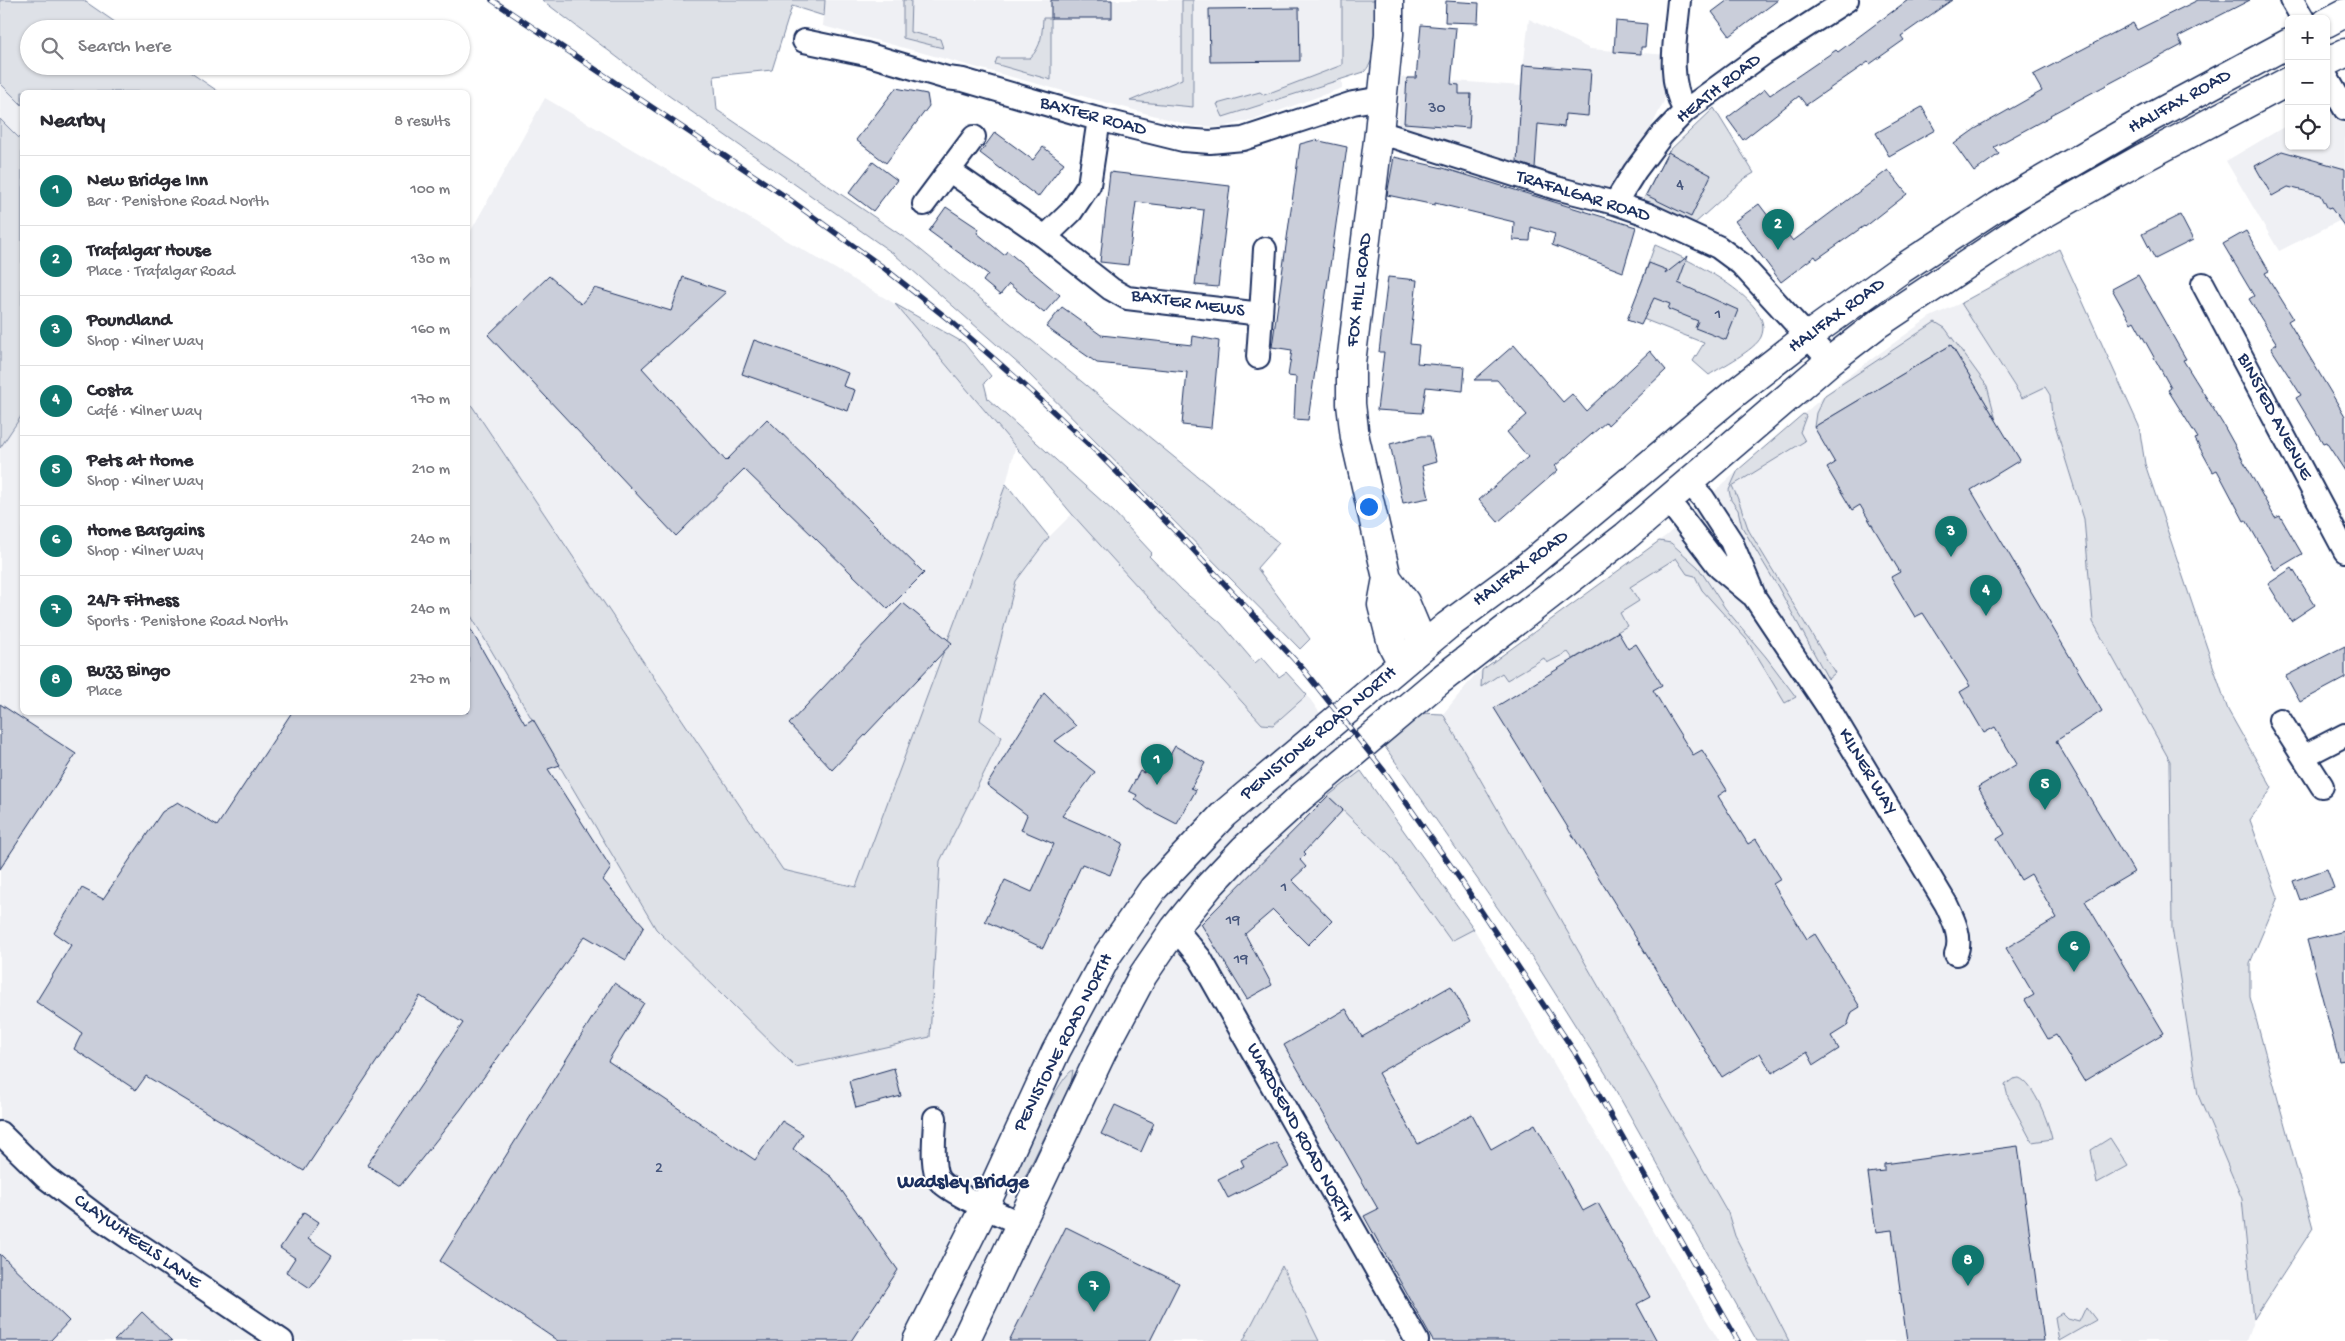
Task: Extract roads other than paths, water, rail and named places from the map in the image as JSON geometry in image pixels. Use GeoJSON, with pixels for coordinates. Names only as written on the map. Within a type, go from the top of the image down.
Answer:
{"type":"FeatureCollection","features":[{"type":"Feature","properties":{"kind":"main road","name":"FOX HILL ROAD"},"geometry":{"type":"LineString","coordinates":[[1389,0],[1389,34],[1379,132],[1353,344],[1351,404],[1355,438],[1388,578],[1405,602],[1439,681]]}},
{"type":"Feature","properties":{"kind":"main road"},"geometry":{"type":"LineString","coordinates":[[2330,21],[2345,13]]}},
{"type":"Feature","properties":{"kind":"main road","name":"HALIFAX ROAD"},"geometry":{"type":"LineString","coordinates":[[1424,645],[1523,570],[1808,336],[1900,270],[1993,209],[2146,120],[2285,44]]}},
{"type":"Feature","properties":{"kind":"main road"},"geometry":{"type":"LineString","coordinates":[[2330,60],[2345,53]]}},
{"type":"Feature","properties":{"kind":"main road","name":"HALIFAX ROAD"},"geometry":{"type":"LineString","coordinates":[[1439,681],[1598,559],[1830,361],[1887,318],[2038,217],[2141,159],[2285,83]]}},
{"type":"Feature","properties":{"kind":"main road"},"geometry":{"type":"LineString","coordinates":[[1656,460],[1672,468],[1679,491]]}},
{"type":"Feature","properties":{"kind":"main road","name":"FOX HILL ROAD"},"geometry":{"type":"LineString","coordinates":[[1388,578],[1382,606],[1392,644],[1402,663]]}},
{"type":"Feature","properties":{"kind":"main road","name":"PENISTONE ROAD NORTH"},"geometry":{"type":"LineString","coordinates":[[917,1341],[985,1206],[1056,1051],[1108,954],[1153,889],[1224,814],[1424,645]]}},
{"type":"Feature","properties":{"kind":"main road"},"geometry":{"type":"LineString","coordinates":[[1402,663],[1439,681]]}},
{"type":"Feature","properties":{"kind":"main road","name":"PENISTONE ROAD NORTH"},"geometry":{"type":"LineString","coordinates":[[965,1341],[1102,1052],[1143,975],[1175,928],[1209,886],[1250,843],[1301,797],[1439,681]]}},
{"type":"Feature","properties":{"kind":"main road"},"geometry":{"type":"LineString","coordinates":[[1129,923],[1145,918],[1159,918],[1175,928]]}},
{"type":"Feature","properties":{"kind":"street"},"geometry":{"type":"LineString","coordinates":[[1679,0],[1673,78],[1678,99],[1685,111]]}},
{"type":"Feature","properties":{"kind":"street","name":"HEATH ROAD"},"geometry":{"type":"LineString","coordinates":[[1615,203],[1634,171],[1662,135],[1685,111],[1763,54],[1847,0]]}},
{"type":"Feature","properties":{"kind":"street"},"geometry":{"type":"LineString","coordinates":[[2292,0],[2301,15]]}},
{"type":"Feature","properties":{"kind":"street","name":"BAXTER ROAD"},"geometry":{"type":"LineString","coordinates":[[804,41],[866,54],[1099,119],[1183,140],[1210,142],[1242,139],[1353,103],[1382,98]]}},
{"type":"Feature","properties":{"kind":"street"},"geometry":{"type":"LineString","coordinates":[[2330,83],[2345,109]]}},
{"type":"Feature","properties":{"kind":"street"},"geometry":{"type":"LineString","coordinates":[[1045,237],[1071,212],[1088,185],[1099,119]]}},
{"type":"Feature","properties":{"kind":"street","name":"TRAFALGAR ROAD"},"geometry":{"type":"LineString","coordinates":[[1379,132],[1556,188],[1615,203],[1649,215],[1718,247],[1741,264],[1830,361]]}},
{"type":"Feature","properties":{"kind":"street"},"geometry":{"type":"LineString","coordinates":[[924,204],[974,137]]}},
{"type":"Feature","properties":{"kind":"street","name":"BAXTER MEWS"},"geometry":{"type":"LineString","coordinates":[[950,171],[1045,237],[1111,289],[1128,298],[1261,314]]}},
{"type":"Feature","properties":{"kind":"street","name":"BAXTER MEWS"},"geometry":{"type":"LineString","coordinates":[[1258,357],[1265,249]]}},
{"type":"Feature","properties":{"kind":"street","name":"BINSTED AVENUE"},"geometry":{"type":"LineString","coordinates":[[2203,284],[2345,551]]}},
{"type":"Feature","properties":{"kind":"street","name":"KILNER WAY"},"geometry":{"type":"LineString","coordinates":[[1679,491],[1703,498],[1731,541],[1755,598],[1828,707],[1946,904],[1955,922],[1959,948],[1956,954]]}},
{"type":"Feature","properties":{"kind":"street"},"geometry":{"type":"LineString","coordinates":[[2280,720],[2322,786]]}},
{"type":"Feature","properties":{"kind":"street"},"geometry":{"type":"LineString","coordinates":[[2304,756],[2345,735]]}},
{"type":"Feature","properties":{"kind":"street","name":"WARDSEND ROAD NORTH"},"geometry":{"type":"LineString","coordinates":[[1175,928],[1200,958],[1417,1341]]}},
{"type":"Feature","properties":{"kind":"street"},"geometry":{"type":"LineString","coordinates":[[935,1118],[934,1156],[939,1179],[953,1190],[1021,1224]]}},
{"type":"Feature","properties":{"kind":"street","name":"CLAYWHEELS LANE"},"geometry":{"type":"LineString","coordinates":[[0,1133],[45,1177],[98,1217],[282,1341]]}},
{"type":"Feature","properties":{"kind":"railway"},"geometry":{"type":"LineString","coordinates":[[492,0],[786,197],[884,268],[953,323],[1030,390],[1097,452],[1186,542],[1303,669],[1384,771],[1460,879],[1574,1051],[1738,1341]]}},
{"type":"Feature","properties":{"kind":"place","name":"Trafalgar House"},"geometry":{"type":"Point","coordinates":[1778,250]}},
{"type":"Feature","properties":{"kind":"place","name":"Poundland"},"geometry":{"type":"Point","coordinates":[1951,557]}},
{"type":"Feature","properties":{"kind":"place","name":"Costa"},"geometry":{"type":"Point","coordinates":[1986,616]}},
{"type":"Feature","properties":{"kind":"place","name":"New Bridge Inn"},"geometry":{"type":"Point","coordinates":[1157,785]}},
{"type":"Feature","properties":{"kind":"place","name":"Pets at Home"},"geometry":{"type":"Point","coordinates":[2045,810]}},
{"type":"Feature","properties":{"kind":"place","name":"Home Bargains"},"geometry":{"type":"Point","coordinates":[2074,972]}},
{"type":"Feature","properties":{"kind":"place","name":"Buzz Bingo"},"geometry":{"type":"Point","coordinates":[1968,1286]}},
{"type":"Feature","properties":{"kind":"place","name":"24/7 Fitness"},"geometry":{"type":"Point","coordinates":[1094,1312]}},
{"type":"Feature","properties":{"kind":"district","name":"Wadsley Bridge"},"geometry":{"type":"Point","coordinates":[963,1183]}}]}
